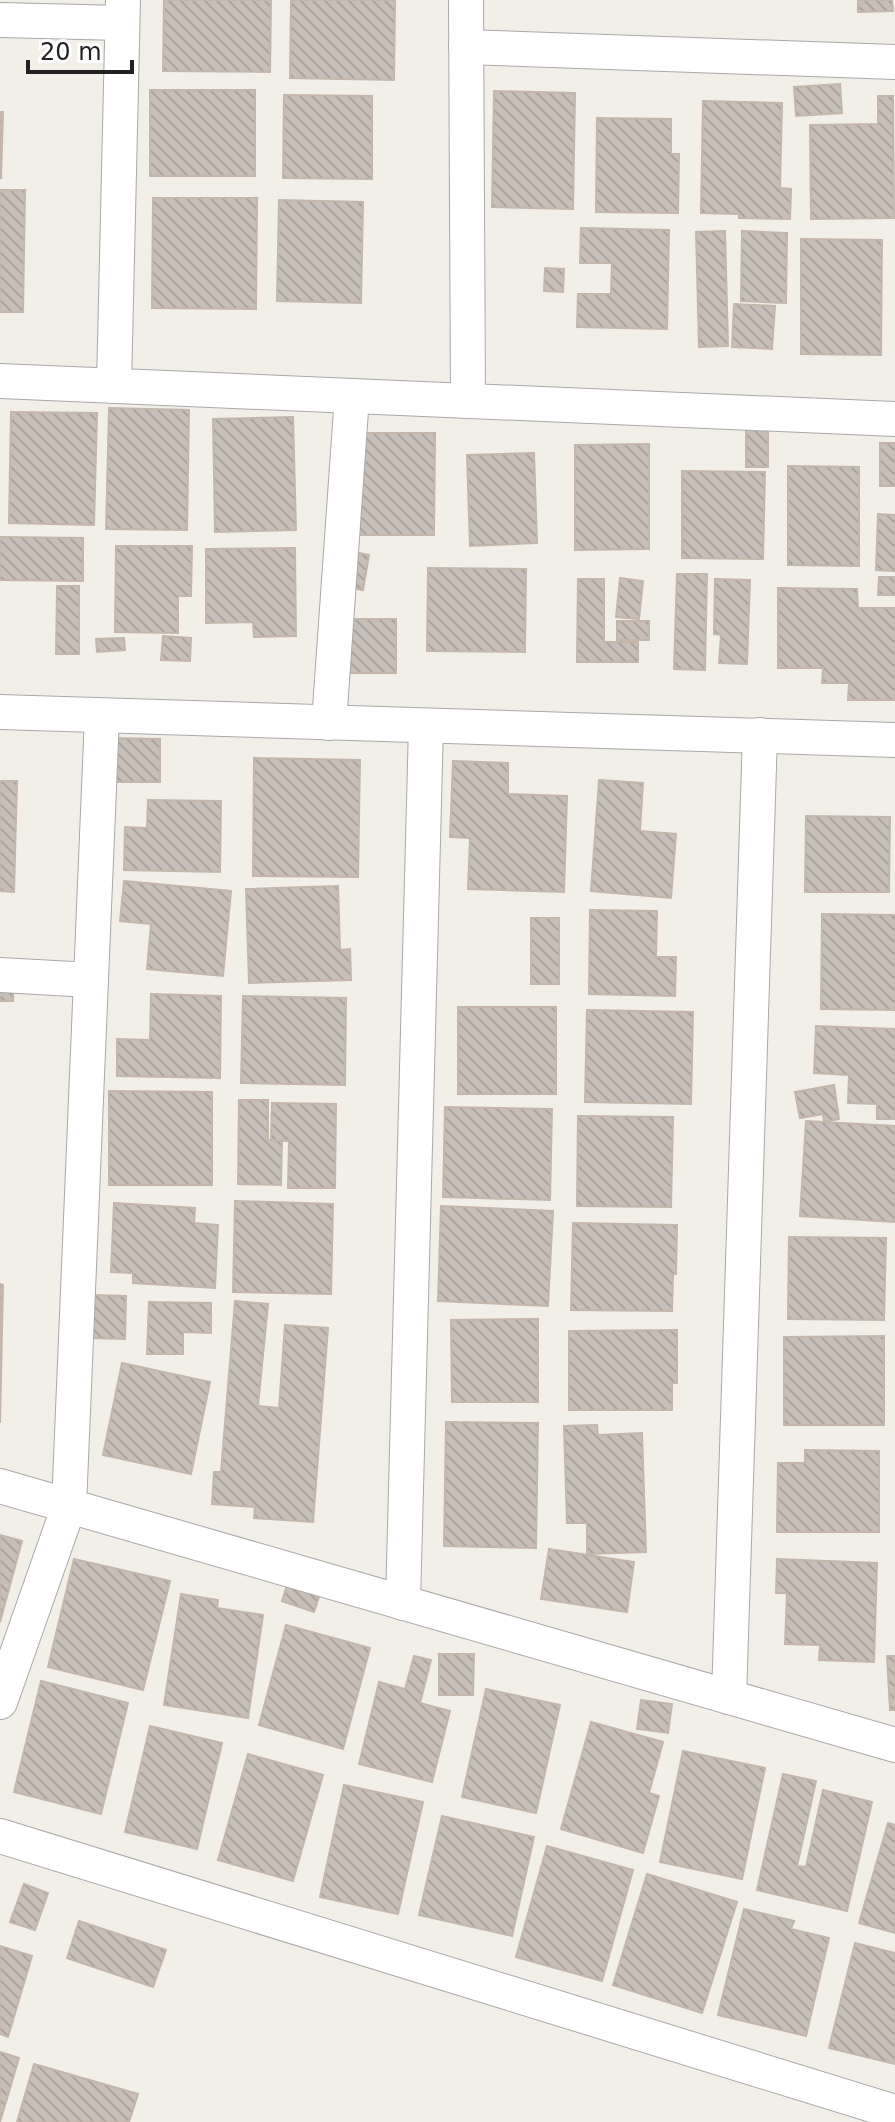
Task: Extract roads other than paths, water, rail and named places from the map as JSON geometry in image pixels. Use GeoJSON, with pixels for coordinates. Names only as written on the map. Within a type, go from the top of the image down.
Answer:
{"type":"FeatureCollection","features":[{"type":"Feature","properties":{"kind":"street"},"geometry":{"type":"LineString","coordinates":[[466,0],[468,401]]}},
{"type":"Feature","properties":{"kind":"street"},"geometry":{"type":"LineString","coordinates":[[0,20],[122,11],[114,386]]}},
{"type":"Feature","properties":{"kind":"street"},"geometry":{"type":"LineString","coordinates":[[466,47],[895,62]]}},
{"type":"Feature","properties":{"kind":"street"},"geometry":{"type":"LineString","coordinates":[[0,381],[895,419]]}},
{"type":"Feature","properties":{"kind":"street"},"geometry":{"type":"LineString","coordinates":[[329,723],[352,396]]}},
{"type":"Feature","properties":{"kind":"street"},"geometry":{"type":"LineString","coordinates":[[0,712],[895,740]]}},
{"type":"Feature","properties":{"kind":"street"},"geometry":{"type":"LineString","coordinates":[[0,1702],[69,1506],[102,716]]}},
{"type":"Feature","properties":{"kind":"street"},"geometry":{"type":"LineString","coordinates":[[403,1603],[426,726]]}},
{"type":"Feature","properties":{"kind":"street"},"geometry":{"type":"LineString","coordinates":[[729,1697],[760,735]]}},
{"type":"Feature","properties":{"kind":"street"},"geometry":{"type":"LineString","coordinates":[[0,975],[91,980]]}},
{"type":"Feature","properties":{"kind":"street"},"geometry":{"type":"LineString","coordinates":[[0,1486],[895,1745]]}},
{"type":"Feature","properties":{"kind":"street"},"geometry":{"type":"LineString","coordinates":[[0,1836],[895,2112]]}}]}
